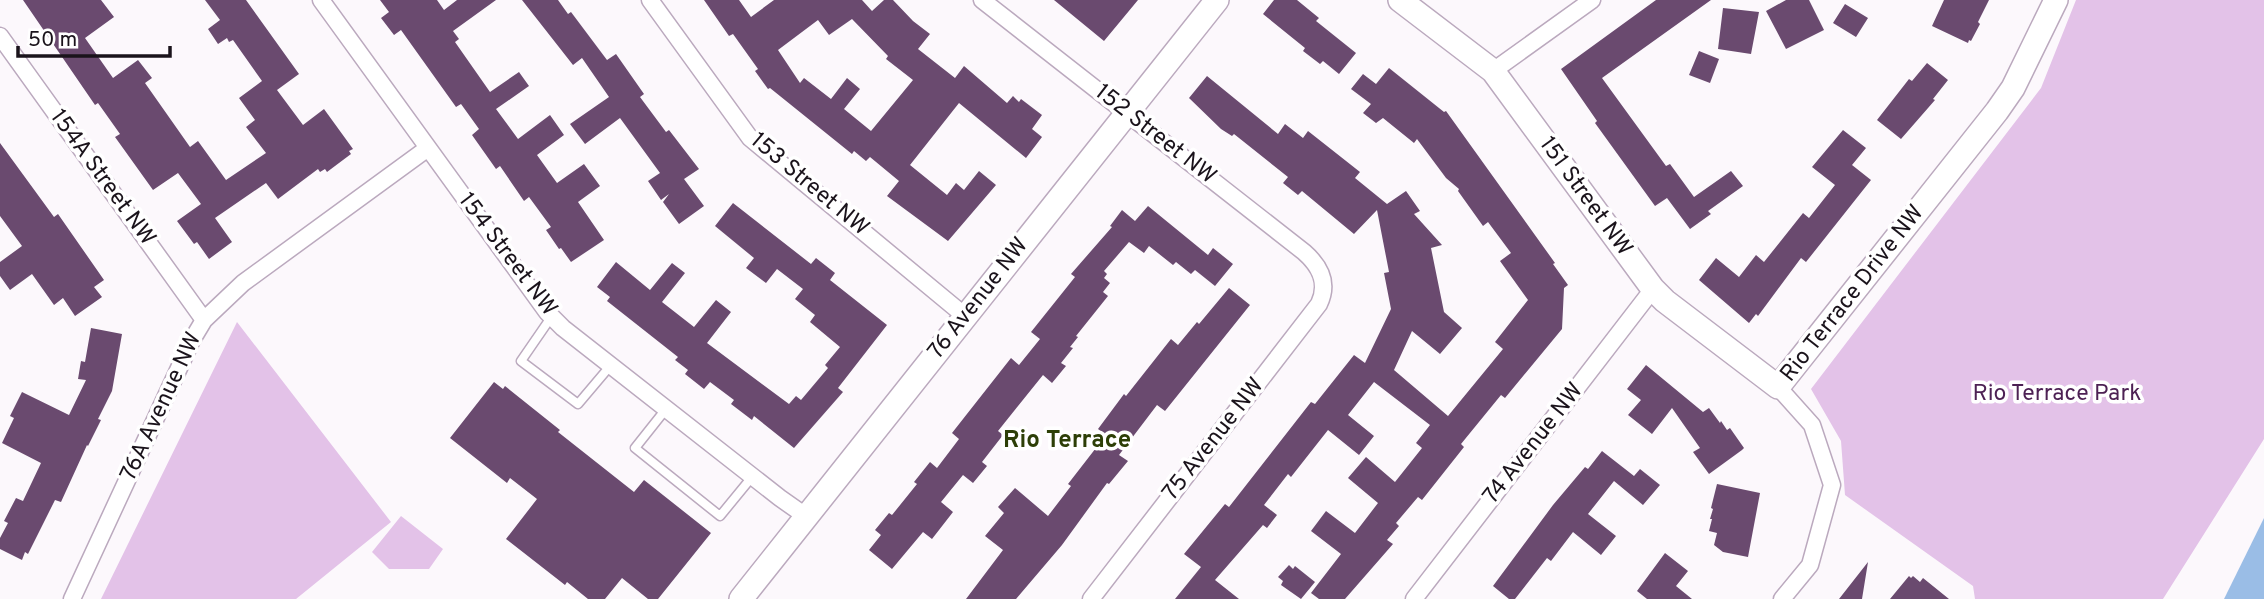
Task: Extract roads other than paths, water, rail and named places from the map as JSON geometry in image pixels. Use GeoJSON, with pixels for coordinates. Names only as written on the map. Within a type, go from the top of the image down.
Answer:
{"type":"FeatureCollection","features":[{"type":"Feature","properties":{"kind":"street","name":"154 Street NW"},"geometry":{"type":"LineString","coordinates":[[321,0],[534,295],[552,316],[752,477],[807,517]]}},
{"type":"Feature","properties":{"kind":"street","name":"153 Street NW"},"geometry":{"type":"LineString","coordinates":[[650,0],[750,138],[965,316]]}},
{"type":"Feature","properties":{"kind":"street","name":"152 Street NW"},"geometry":{"type":"LineString","coordinates":[[982,0],[1304,252],[1319,268],[1321,275]]}},
{"type":"Feature","properties":{"kind":"street","name":"76 Avenue NW"},"geometry":{"type":"LineString","coordinates":[[741,599],[1217,0]]}},
{"type":"Feature","properties":{"kind":"street","name":"151 Street NW"},"geometry":{"type":"LineString","coordinates":[[1400,0],[1493,71],[1653,289],[1665,301],[1779,387]]}},
{"type":"Feature","properties":{"kind":"street"},"geometry":{"type":"LineString","coordinates":[[1493,71],[1592,0]]}},
{"type":"Feature","properties":{"kind":"street","name":"Rio Terrace Drive NW"},"geometry":{"type":"LineString","coordinates":[[1782,599],[1810,565],[1832,485],[1812,425],[1779,387],[1997,111],[2013,88],[2056,0]]}},
{"type":"Feature","properties":{"kind":"street","name":"154A Street NW"},"geometry":{"type":"LineString","coordinates":[[0,36],[204,320]]}},
{"type":"Feature","properties":{"kind":"street","name":"76A Avenue NW"},"geometry":{"type":"LineString","coordinates":[[72,599],[192,340],[204,320],[243,283],[428,148]]}},
{"type":"Feature","properties":{"kind":"street","name":"75 Avenue NW"},"geometry":{"type":"LineString","coordinates":[[1091,599],[1320,304],[1325,285],[1321,275]]}},
{"type":"Feature","properties":{"kind":"street","name":"74 Avenue NW"},"geometry":{"type":"LineString","coordinates":[[1414,599],[1653,289]]}},
{"type":"Feature","properties":{"kind":"lane"},"geometry":{"type":"LineString","coordinates":[[552,316],[522,361],[578,404],[611,365]]}},
{"type":"Feature","properties":{"kind":"lane"},"geometry":{"type":"LineString","coordinates":[[666,409],[635,448],[720,516],[752,477]]}},
{"type":"Feature","properties":{"kind":"water"},"geometry":{"type":"Polygon","coordinates":[[[2264,518],[2264,599],[2224,599],[2264,518]]]}},
{"type":"Feature","properties":{"kind":"district","name":"Rio Terrace"},"geometry":{"type":"Point","coordinates":[1067,441]}},
{"type":"Feature","properties":{"kind":"park label","name":"Rio Terrace Park"},"geometry":{"type":"Point","coordinates":[2057,394]}}]}
